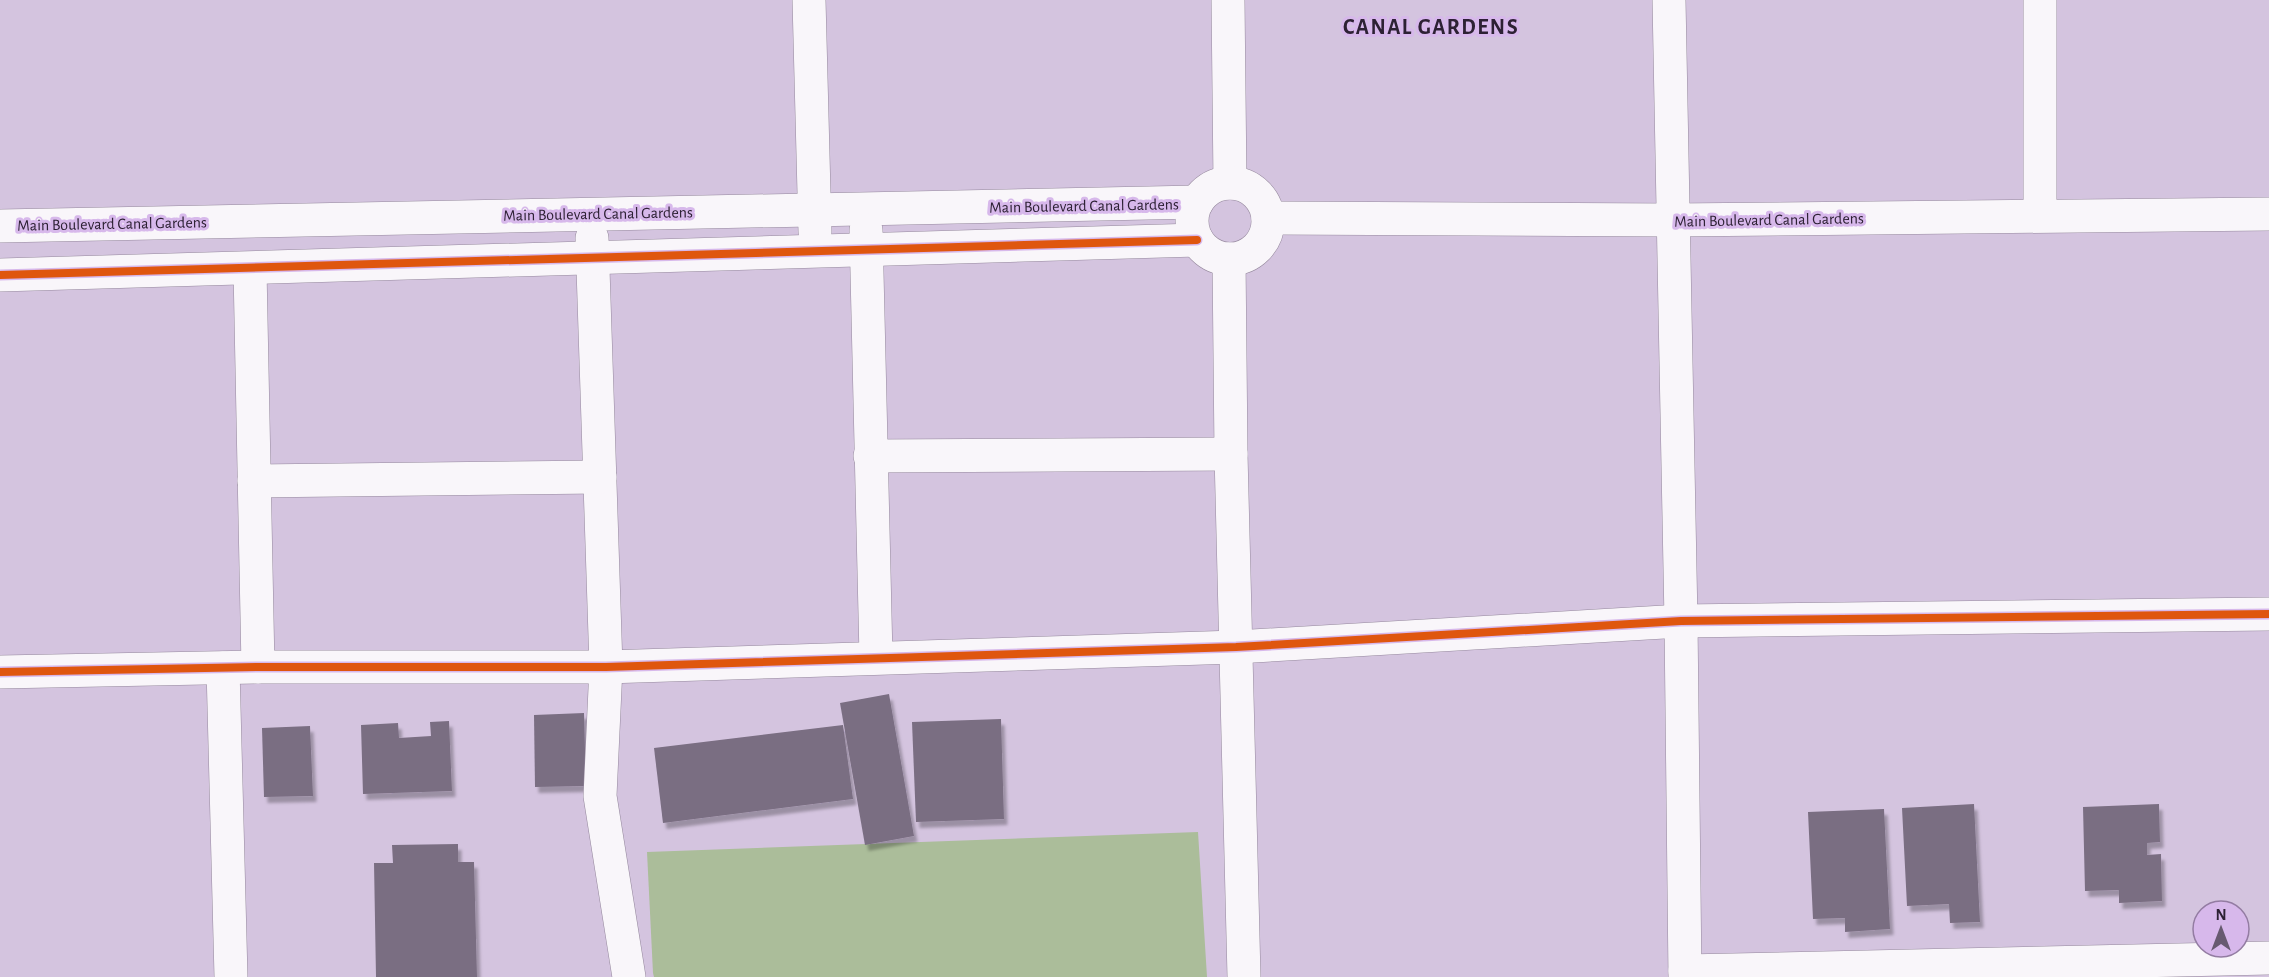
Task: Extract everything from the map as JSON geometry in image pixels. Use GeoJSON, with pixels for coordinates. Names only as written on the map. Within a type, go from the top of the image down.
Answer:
{"type":"FeatureCollection","features":[{"type":"Feature","properties":{"kind":"street"},"geometry":{"type":"LineString","coordinates":[[808,0],[816,252]]}},
{"type":"Feature","properties":{"kind":"street"},"geometry":{"type":"LineString","coordinates":[[1228,0],[1230,183]]}},
{"type":"Feature","properties":{"kind":"street"},"geometry":{"type":"LineString","coordinates":[[1669,0],[1682,621],[1685,974],[2269,958]]}},
{"type":"Feature","properties":{"kind":"street"},"geometry":{"type":"LineString","coordinates":[[2040,0],[2040,215]]}},
{"type":"Feature","properties":{"kind":"street"},"geometry":{"type":"LineString","coordinates":[[1230,183],[1244,185],[1256,193],[1264,204],[1268,218],[1263,241],[1245,256],[1229,260],[1206,251],[1197,240],[1192,228],[1192,215],[1197,202],[1210,188],[1230,183]]}},
{"type":"Feature","properties":{"kind":"street","name":"Main Boulevard Canal Gardens"},"geometry":{"type":"LineString","coordinates":[[0,226],[1197,202]]}},
{"type":"Feature","properties":{"kind":"street"},"geometry":{"type":"LineString","coordinates":[[866,210],[865,251],[876,657]]}},
{"type":"Feature","properties":{"kind":"street"},"geometry":{"type":"LineString","coordinates":[[592,213],[606,667],[600,796],[629,977]]}},
{"type":"Feature","properties":{"kind":"street","name":"Main Boulevard Canal Gardens"},"geometry":{"type":"LineString","coordinates":[[1268,218],[1672,220],[2269,214]]}},
{"type":"Feature","properties":{"kind":"street"},"geometry":{"type":"LineString","coordinates":[[0,275],[1197,240]]}},
{"type":"Feature","properties":{"kind":"street"},"geometry":{"type":"LineString","coordinates":[[1229,260],[1231,454],[1244,977]]}},
{"type":"Feature","properties":{"kind":"street"},"geometry":{"type":"LineString","coordinates":[[250,269],[258,667]]}},
{"type":"Feature","properties":{"kind":"street"},"geometry":{"type":"LineString","coordinates":[[870,456],[1231,454]]}},
{"type":"Feature","properties":{"kind":"street"},"geometry":{"type":"LineString","coordinates":[[254,481],[600,477]]}},
{"type":"Feature","properties":{"kind":"street"},"geometry":{"type":"LineString","coordinates":[[0,672],[258,667],[606,667],[1236,647],[1682,621],[2269,614]]}},
{"type":"Feature","properties":{"kind":"street"},"geometry":{"type":"LineString","coordinates":[[223,668],[231,977]]}},
{"type":"Feature","properties":{"kind":"green space"},"geometry":{"type":"Polygon","coordinates":[[[1198,832],[1207,977],[654,977],[647,852],[1198,832]]]}},
{"type":"Feature","properties":{"kind":"building"},"geometry":{"type":"Polygon","coordinates":[[[889,694],[914,836],[865,845],[840,703],[889,694]]]}},
{"type":"Feature","properties":{"kind":"building"},"geometry":{"type":"Polygon","coordinates":[[[584,713],[586,786],[535,787],[534,715],[584,713]]]}},
{"type":"Feature","properties":{"kind":"building"},"geometry":{"type":"Polygon","coordinates":[[[1001,719],[1004,819],[916,822],[912,722],[1001,719]]]}},
{"type":"Feature","properties":{"kind":"building"},"geometry":{"type":"Polygon","coordinates":[[[449,721],[452,791],[363,794],[361,725],[398,723],[399,738],[431,736],[430,722],[449,721]]]}},
{"type":"Feature","properties":{"kind":"building"},"geometry":{"type":"Polygon","coordinates":[[[843,725],[853,799],[663,823],[654,748],[843,725]]]}},
{"type":"Feature","properties":{"kind":"building"},"geometry":{"type":"Polygon","coordinates":[[[310,726],[313,796],[264,797],[262,728],[310,726]]]}},
{"type":"Feature","properties":{"kind":"building"},"geometry":{"type":"Polygon","coordinates":[[[1974,804],[1980,922],[1950,923],[1949,904],[1907,906],[1902,808],[1974,804]]]}},
{"type":"Feature","properties":{"kind":"building"},"geometry":{"type":"Polygon","coordinates":[[[2159,804],[2160,842],[2147,843],[2147,855],[2161,854],[2162,901],[2119,903],[2119,890],[2085,891],[2083,807],[2159,804]]]}},
{"type":"Feature","properties":{"kind":"building"},"geometry":{"type":"Polygon","coordinates":[[[1884,809],[1890,929],[1845,932],[1845,918],[1813,919],[1808,812],[1884,809]]]}},
{"type":"Feature","properties":{"kind":"building"},"geometry":{"type":"Polygon","coordinates":[[[458,844],[458,862],[474,862],[477,977],[376,977],[374,863],[393,863],[392,845],[458,844]]]}},
{"type":"Feature","properties":{"kind":"cycle path"},"geometry":{"type":"LineString","coordinates":[[0,275],[1197,240]]}},
{"type":"Feature","properties":{"kind":"cycle path"},"geometry":{"type":"LineString","coordinates":[[0,672],[258,667],[606,667],[1236,647],[1681,621],[2269,614]]}},
{"type":"Feature","properties":{"kind":"district","name":"CANAL GARDENS"},"geometry":{"type":"Point","coordinates":[1431,26]}}]}
